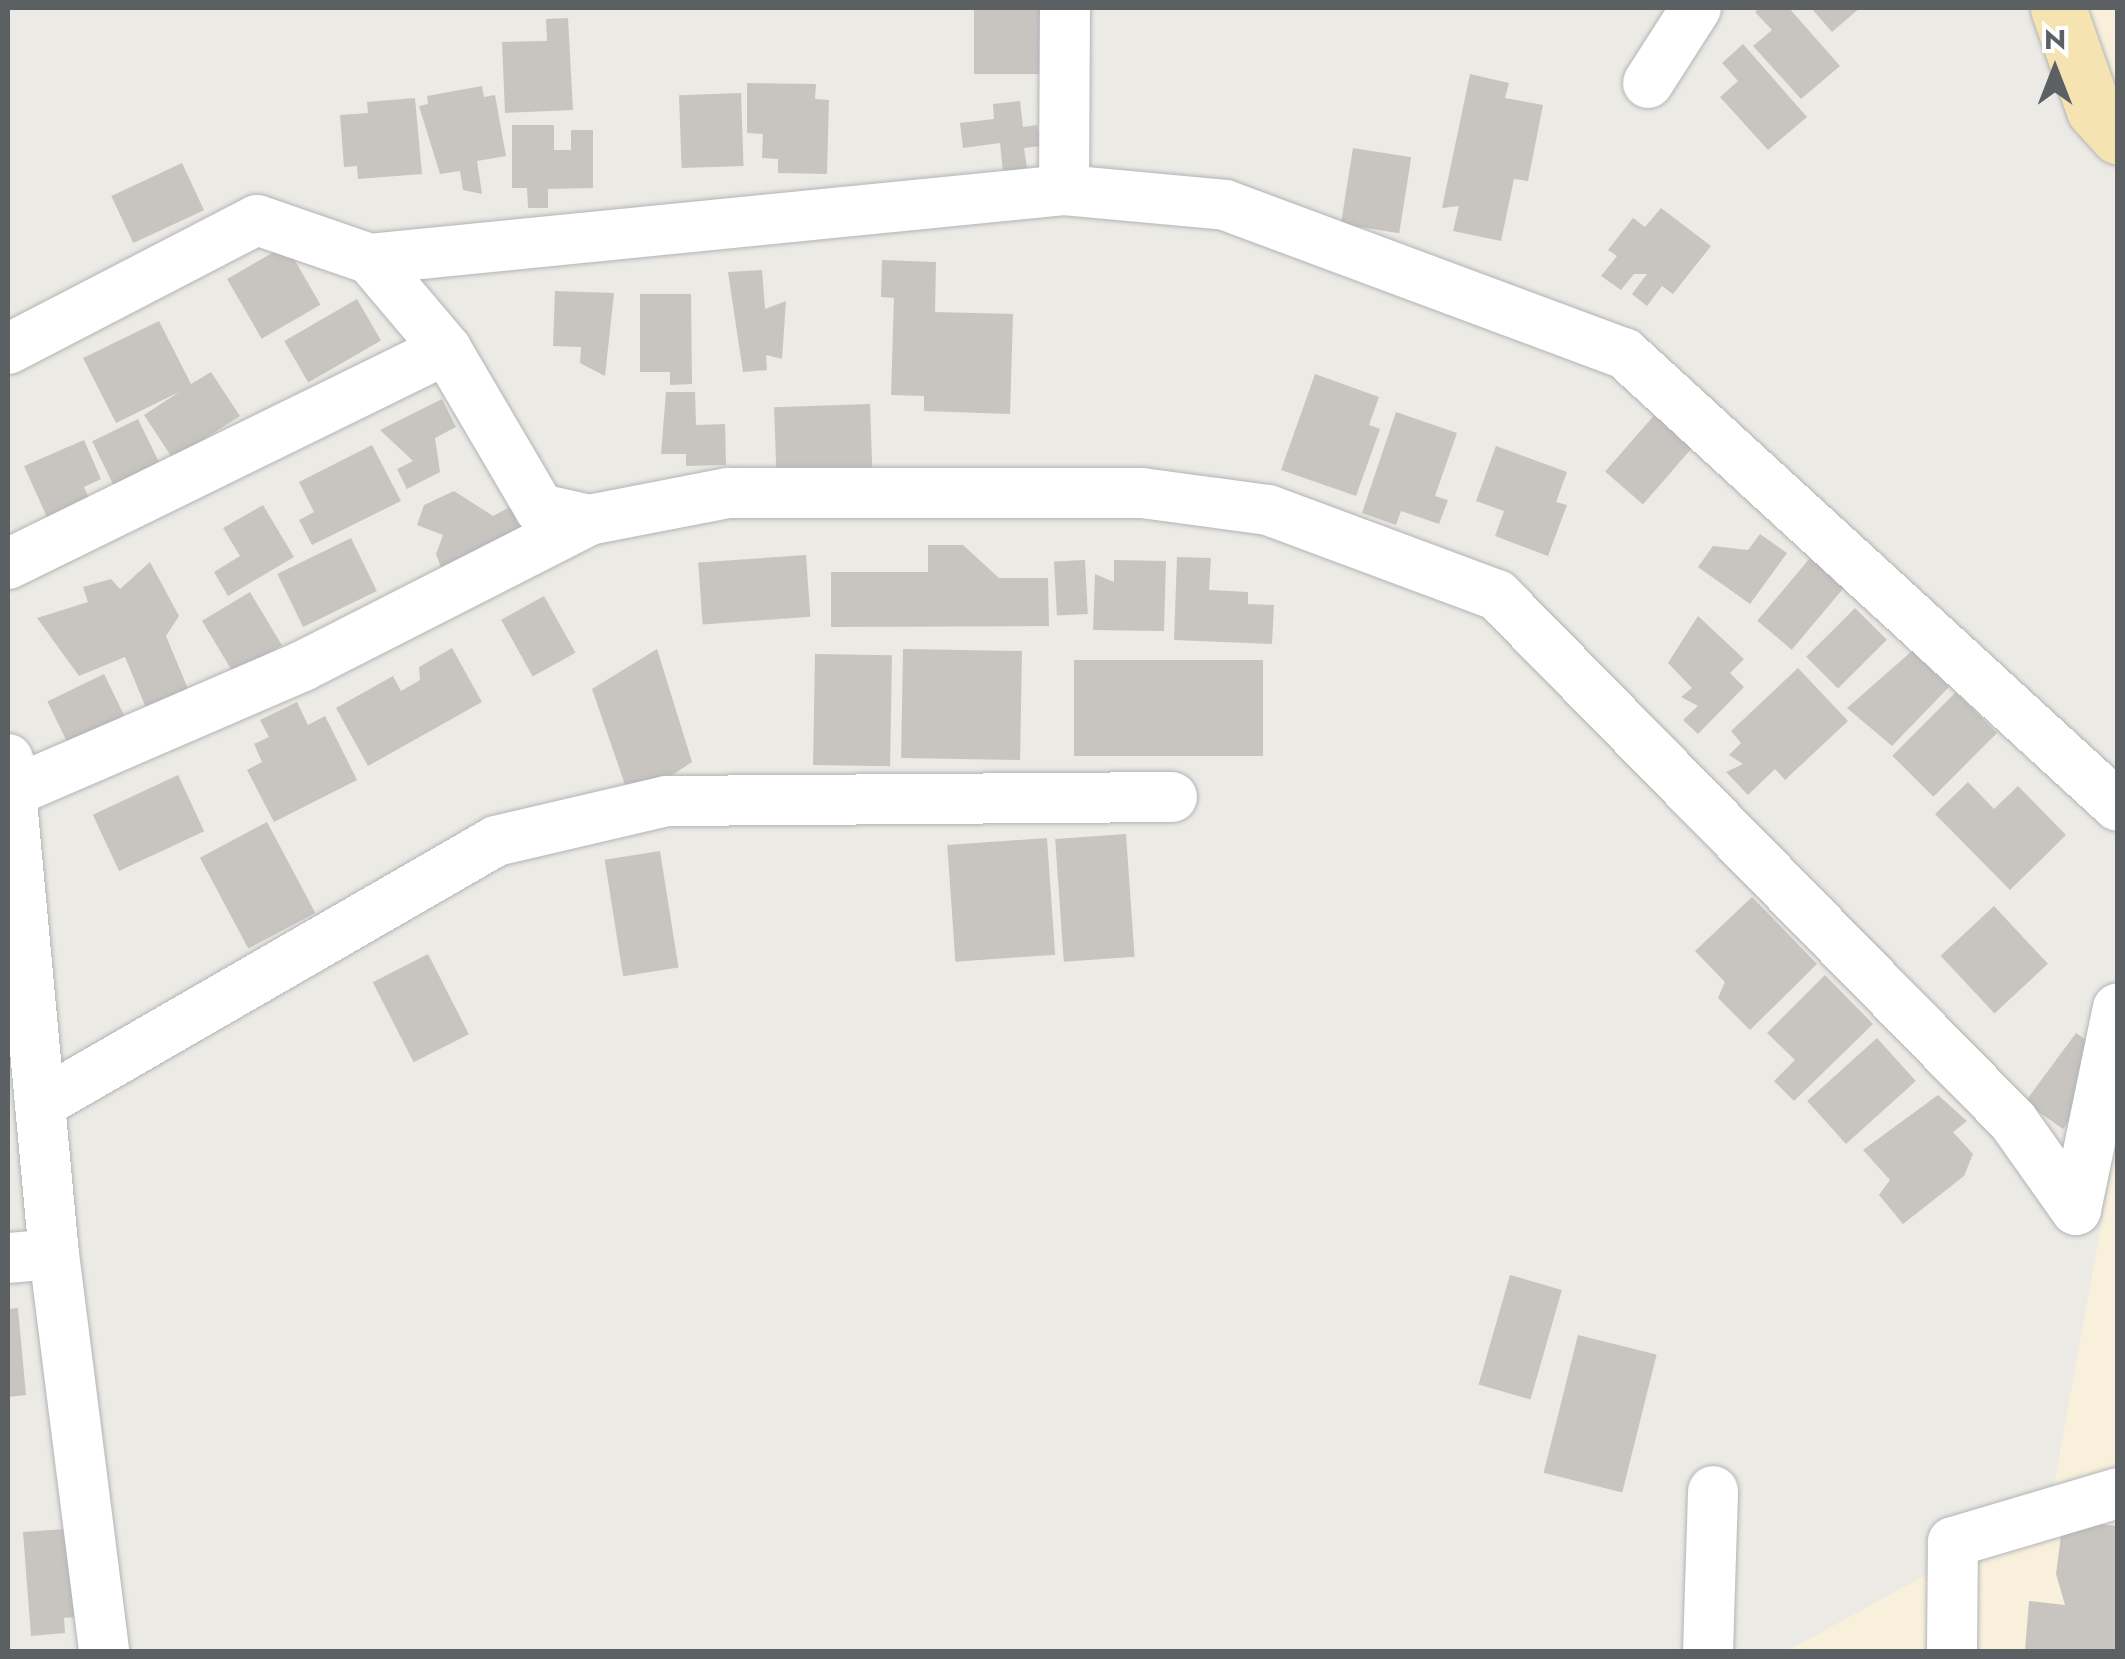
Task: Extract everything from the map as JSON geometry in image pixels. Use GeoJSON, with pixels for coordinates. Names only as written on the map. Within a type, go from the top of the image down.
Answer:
{"type":"FeatureCollection","features":[{"type":"Feature","properties":{"kind":"main road"},"geometry":{"type":"LineString","coordinates":[[2058,8],[2094,110],[2118,137]]}},
{"type":"Feature","properties":{"kind":"street"},"geometry":{"type":"LineString","coordinates":[[1064,190],[1065,8]]}},
{"type":"Feature","properties":{"kind":"street"},"geometry":{"type":"LineString","coordinates":[[1648,84],[1696,8]]}},
{"type":"Feature","properties":{"kind":"street"},"geometry":{"type":"LineString","coordinates":[[8,349],[257,220],[370,258],[1064,190],[1225,206],[1624,353],[2118,806]]}},
{"type":"Feature","properties":{"kind":"street"},"geometry":{"type":"LineString","coordinates":[[370,258],[446,350],[540,509],[589,520]]}},
{"type":"Feature","properties":{"kind":"street"},"geometry":{"type":"LineString","coordinates":[[8,564],[446,350]]}},
{"type":"Feature","properties":{"kind":"street"},"geometry":{"type":"LineString","coordinates":[[104,1652],[31,1256],[40,1104],[11,775],[303,666],[589,520],[728,493],[1142,493],[1268,510],[1497,595],[2013,1122],[2076,1210],[2118,1008]]}},
{"type":"Feature","properties":{"kind":"street"},"geometry":{"type":"LineString","coordinates":[[40,1104],[496,841],[666,801],[1172,797]]}},
{"type":"Feature","properties":{"kind":"street"},"geometry":{"type":"LineString","coordinates":[[1708,1652],[1714,1491]]}},
{"type":"Feature","properties":{"kind":"street"},"geometry":{"type":"LineString","coordinates":[[1952,1652],[1952,1542],[2118,1492]]}},
{"type":"Feature","properties":{"kind":"shaded area"},"geometry":{"type":"Polygon","coordinates":[[[2080,8],[2117,8],[2117,94],[2100,74],[2080,8]]]}},
{"type":"Feature","properties":{"kind":"shaded area"},"geometry":{"type":"Polygon","coordinates":[[[2117,1138],[2117,1651],[1785,1652],[2050,1507],[2117,1138]]]}},
{"type":"Feature","properties":{"kind":"building"},"geometry":{"type":"Polygon","coordinates":[[[974,8],[1041,8],[1041,74],[974,74],[974,8]]]}},
{"type":"Feature","properties":{"kind":"building"},"geometry":{"type":"Polygon","coordinates":[[[1760,8],[1789,8],[1840,66],[1801,99],[1753,46],[1772,30],[1755,12],[1760,8]]]}},
{"type":"Feature","properties":{"kind":"building"},"geometry":{"type":"Polygon","coordinates":[[[1811,8],[1860,8],[1832,32],[1811,8]]]}},
{"type":"Feature","properties":{"kind":"building"},"geometry":{"type":"Polygon","coordinates":[[[568,18],[573,110],[505,113],[502,42],[547,41],[546,19],[568,18]]]}},
{"type":"Feature","properties":{"kind":"building"},"geometry":{"type":"Polygon","coordinates":[[[1743,44],[1807,117],[1768,150],[1720,97],[1738,81],[1722,63],[1743,44]]]}},
{"type":"Feature","properties":{"kind":"building"},"geometry":{"type":"Polygon","coordinates":[[[1470,74],[1509,83],[1505,98],[1543,105],[1528,181],[1514,179],[1501,241],[1453,231],[1459,206],[1442,208],[1470,74]]]}},
{"type":"Feature","properties":{"kind":"building"},"geometry":{"type":"Polygon","coordinates":[[[747,83],[816,84],[815,99],[829,100],[827,174],[778,173],[778,159],[762,158],[763,134],[747,133],[747,83]]]}},
{"type":"Feature","properties":{"kind":"building"},"geometry":{"type":"Polygon","coordinates":[[[482,86],[484,97],[495,95],[506,156],[477,161],[482,194],[463,190],[460,171],[440,174],[419,106],[428,104],[427,96],[482,86]]]}},
{"type":"Feature","properties":{"kind":"building"},"geometry":{"type":"Polygon","coordinates":[[[741,93],[744,166],[682,168],[679,95],[741,93]]]}},
{"type":"Feature","properties":{"kind":"building"},"geometry":{"type":"Polygon","coordinates":[[[415,98],[422,174],[358,179],[357,166],[344,167],[340,115],[368,113],[367,102],[415,98]]]}},
{"type":"Feature","properties":{"kind":"building"},"geometry":{"type":"Polygon","coordinates":[[[1020,101],[1023,127],[1037,125],[1041,146],[1024,148],[1027,168],[1003,172],[1000,143],[963,148],[960,123],[994,119],[993,104],[1020,101]]]}},
{"type":"Feature","properties":{"kind":"building"},"geometry":{"type":"Polygon","coordinates":[[[512,125],[554,125],[554,150],[571,150],[571,130],[593,130],[593,188],[548,189],[548,208],[528,208],[527,188],[512,188],[512,125]]]}},
{"type":"Feature","properties":{"kind":"building"},"geometry":{"type":"Polygon","coordinates":[[[1353,148],[1411,157],[1399,233],[1341,224],[1353,148]]]}},
{"type":"Feature","properties":{"kind":"building"},"geometry":{"type":"Polygon","coordinates":[[[182,163],[204,210],[133,243],[111,196],[182,163]]]}},
{"type":"Feature","properties":{"kind":"building"},"geometry":{"type":"Polygon","coordinates":[[[1661,208],[1711,246],[1673,294],[1662,286],[1647,306],[1632,294],[1647,274],[1634,274],[1621,290],[1601,276],[1617,256],[1608,250],[1633,218],[1645,227],[1661,208]]]}},
{"type":"Feature","properties":{"kind":"building"},"geometry":{"type":"Polygon","coordinates":[[[286,245],[320,305],[262,339],[227,279],[286,245]]]}},
{"type":"Feature","properties":{"kind":"building"},"geometry":{"type":"Polygon","coordinates":[[[882,260],[936,262],[935,312],[1013,314],[1010,414],[924,411],[924,396],[891,395],[894,298],[881,297],[882,260]]]}},
{"type":"Feature","properties":{"kind":"building"},"geometry":{"type":"Polygon","coordinates":[[[762,270],[765,309],[786,301],[782,359],[766,355],[767,370],[743,372],[728,272],[762,270]]]}},
{"type":"Feature","properties":{"kind":"building"},"geometry":{"type":"Polygon","coordinates":[[[555,291],[614,293],[605,376],[580,363],[581,347],[553,346],[555,291]]]}},
{"type":"Feature","properties":{"kind":"building"},"geometry":{"type":"Polygon","coordinates":[[[640,294],[691,294],[692,384],[670,385],[670,372],[640,372],[640,294]]]}},
{"type":"Feature","properties":{"kind":"building"},"geometry":{"type":"Polygon","coordinates":[[[357,299],[381,341],[308,383],[284,341],[357,299]]]}},
{"type":"Feature","properties":{"kind":"building"},"geometry":{"type":"Polygon","coordinates":[[[159,321],[191,384],[211,372],[240,416],[173,459],[144,415],[179,392],[116,423],[83,358],[159,321]]]}},
{"type":"Feature","properties":{"kind":"building"},"geometry":{"type":"Polygon","coordinates":[[[1315,374],[1379,397],[1369,425],[1380,429],[1356,496],[1281,470],[1315,374]]]}},
{"type":"Feature","properties":{"kind":"building"},"geometry":{"type":"Polygon","coordinates":[[[666,392],[695,392],[696,425],[725,424],[726,465],[686,466],[686,454],[661,454],[666,392]]]}},
{"type":"Feature","properties":{"kind":"building"},"geometry":{"type":"Polygon","coordinates":[[[442,399],[456,427],[435,438],[440,472],[407,489],[397,469],[413,461],[380,430],[442,399]]]}},
{"type":"Feature","properties":{"kind":"building"},"geometry":{"type":"Polygon","coordinates":[[[870,404],[872,469],[776,472],[774,407],[870,404]]]}},
{"type":"Feature","properties":{"kind":"building"},"geometry":{"type":"Polygon","coordinates":[[[1396,412],[1457,433],[1435,496],[1448,500],[1439,524],[1401,511],[1396,525],[1362,513],[1396,412]]]}},
{"type":"Feature","properties":{"kind":"building"},"geometry":{"type":"Polygon","coordinates":[[[1657,412],[1695,445],[1643,504],[1605,472],[1657,412]]]}},
{"type":"Feature","properties":{"kind":"building"},"geometry":{"type":"Polygon","coordinates":[[[138,419],[159,463],[114,485],[92,441],[138,419]]]}},
{"type":"Feature","properties":{"kind":"building"},"geometry":{"type":"Polygon","coordinates":[[[84,440],[101,479],[84,487],[93,507],[51,526],[24,466],[84,440]]]}},
{"type":"Feature","properties":{"kind":"building"},"geometry":{"type":"Polygon","coordinates":[[[372,445],[401,501],[312,545],[299,520],[314,512],[299,482],[372,445]]]}},
{"type":"Feature","properties":{"kind":"building"},"geometry":{"type":"Polygon","coordinates":[[[1496,446],[1567,472],[1556,502],[1567,505],[1548,556],[1495,536],[1504,511],[1476,501],[1496,446]]]}},
{"type":"Feature","properties":{"kind":"building"},"geometry":{"type":"Polygon","coordinates":[[[454,491],[493,516],[510,507],[521,530],[442,570],[436,554],[443,535],[417,525],[424,505],[454,491]]]}},
{"type":"Feature","properties":{"kind":"building"},"geometry":{"type":"Polygon","coordinates":[[[263,505],[294,557],[228,596],[214,572],[240,556],[223,528],[263,505]]]}},
{"type":"Feature","properties":{"kind":"building"},"geometry":{"type":"Polygon","coordinates":[[[1760,534],[1787,553],[1750,604],[1698,567],[1713,546],[1748,550],[1760,534]]]}},
{"type":"Feature","properties":{"kind":"building"},"geometry":{"type":"Polygon","coordinates":[[[351,538],[377,591],[303,627],[277,574],[351,538]]]}},
{"type":"Feature","properties":{"kind":"building"},"geometry":{"type":"Polygon","coordinates":[[[928,545],[963,545],[999,578],[1048,578],[1049,626],[831,627],[831,572],[928,572],[928,545]]]}},
{"type":"Feature","properties":{"kind":"building"},"geometry":{"type":"Polygon","coordinates":[[[806,555],[810,617],[703,624],[698,563],[806,555]]]}},
{"type":"Feature","properties":{"kind":"building"},"geometry":{"type":"Polygon","coordinates":[[[1177,557],[1211,558],[1209,590],[1248,592],[1248,604],[1274,605],[1272,644],[1174,640],[1177,557]]]}},
{"type":"Feature","properties":{"kind":"building"},"geometry":{"type":"Polygon","coordinates":[[[1810,558],[1844,587],[1792,650],[1757,621],[1810,558]]]}},
{"type":"Feature","properties":{"kind":"building"},"geometry":{"type":"Polygon","coordinates":[[[1085,560],[1088,614],[1057,616],[1054,562],[1085,560]]]}},
{"type":"Feature","properties":{"kind":"building"},"geometry":{"type":"Polygon","coordinates":[[[1114,560],[1166,561],[1164,631],[1093,630],[1095,574],[1114,582],[1114,560]]]}},
{"type":"Feature","properties":{"kind":"building"},"geometry":{"type":"Polygon","coordinates":[[[150,562],[179,616],[166,636],[191,696],[148,713],[125,657],[79,676],[37,618],[88,602],[83,587],[111,579],[120,589],[150,562]]]}},
{"type":"Feature","properties":{"kind":"building"},"geometry":{"type":"Polygon","coordinates":[[[250,592],[282,645],[234,674],[202,621],[250,592]]]}},
{"type":"Feature","properties":{"kind":"building"},"geometry":{"type":"Polygon","coordinates":[[[544,596],[576,653],[533,677],[501,620],[544,596]]]}},
{"type":"Feature","properties":{"kind":"building"},"geometry":{"type":"Polygon","coordinates":[[[1855,608],[1887,640],[1838,689],[1806,657],[1855,608]]]}},
{"type":"Feature","properties":{"kind":"building"},"geometry":{"type":"Polygon","coordinates":[[[1698,616],[1744,659],[1730,673],[1744,687],[1698,734],[1683,720],[1698,706],[1681,697],[1692,688],[1668,663],[1698,616]]]}},
{"type":"Feature","properties":{"kind":"building"},"geometry":{"type":"Polygon","coordinates":[[[452,648],[482,702],[368,766],[336,708],[393,676],[401,691],[420,680],[419,667],[452,648]]]}},
{"type":"Feature","properties":{"kind":"building"},"geometry":{"type":"Polygon","coordinates":[[[657,649],[692,762],[631,802],[592,689],[657,649]]]}},
{"type":"Feature","properties":{"kind":"building"},"geometry":{"type":"Polygon","coordinates":[[[903,649],[1022,651],[1020,760],[901,758],[903,649]]]}},
{"type":"Feature","properties":{"kind":"building"},"geometry":{"type":"Polygon","coordinates":[[[1912,651],[1949,687],[1892,746],[1847,708],[1912,651]]]}},
{"type":"Feature","properties":{"kind":"building"},"geometry":{"type":"Polygon","coordinates":[[[815,654],[892,655],[890,766],[813,765],[815,654]]]}},
{"type":"Feature","properties":{"kind":"building"},"geometry":{"type":"Polygon","coordinates":[[[1074,660],[1263,660],[1263,756],[1074,756],[1074,660]]]}},
{"type":"Feature","properties":{"kind":"building"},"geometry":{"type":"Polygon","coordinates":[[[1798,668],[1848,721],[1785,780],[1775,769],[1748,795],[1726,772],[1743,764],[1729,755],[1741,743],[1731,731],[1798,668]]]}},
{"type":"Feature","properties":{"kind":"building"},"geometry":{"type":"Polygon","coordinates":[[[104,674],[127,721],[70,748],[47,702],[104,674]]]}},
{"type":"Feature","properties":{"kind":"building"},"geometry":{"type":"Polygon","coordinates":[[[1956,692],[1997,733],[1933,797],[1892,756],[1956,692]]]}},
{"type":"Feature","properties":{"kind":"building"},"geometry":{"type":"Polygon","coordinates":[[[297,702],[308,725],[325,716],[357,780],[274,822],[247,770],[262,762],[254,744],[269,737],[260,720],[297,702]]]}},
{"type":"Feature","properties":{"kind":"building"},"geometry":{"type":"Polygon","coordinates":[[[178,775],[204,831],[119,871],[93,815],[178,775]]]}},
{"type":"Feature","properties":{"kind":"building"},"geometry":{"type":"Polygon","coordinates":[[[1968,782],[1994,809],[2018,786],[2066,835],[2010,890],[1935,814],[1968,782]]]}},
{"type":"Feature","properties":{"kind":"building"},"geometry":{"type":"Polygon","coordinates":[[[267,822],[315,913],[248,949],[200,858],[267,822]]]}},
{"type":"Feature","properties":{"kind":"building"},"geometry":{"type":"Polygon","coordinates":[[[1126,834],[1135,957],[1064,962],[1055,839],[1126,834]]]}},
{"type":"Feature","properties":{"kind":"building"},"geometry":{"type":"Polygon","coordinates":[[[1047,838],[1055,955],[955,962],[947,845],[1047,838]]]}},
{"type":"Feature","properties":{"kind":"building"},"geometry":{"type":"Polygon","coordinates":[[[660,851],[678,968],[623,976],[605,860],[660,851]]]}},
{"type":"Feature","properties":{"kind":"building"},"geometry":{"type":"Polygon","coordinates":[[[1752,897],[1817,964],[1750,1030],[1718,998],[1725,982],[1695,951],[1752,897]]]}},
{"type":"Feature","properties":{"kind":"building"},"geometry":{"type":"Polygon","coordinates":[[[1994,906],[2048,964],[1994,1014],[1941,956],[1994,906]]]}},
{"type":"Feature","properties":{"kind":"building"},"geometry":{"type":"Polygon","coordinates":[[[428,954],[469,1034],[414,1062],[373,982],[428,954]]]}},
{"type":"Feature","properties":{"kind":"building"},"geometry":{"type":"Polygon","coordinates":[[[1825,975],[1873,1024],[1794,1101],[1774,1081],[1795,1060],[1767,1033],[1825,975]]]}},
{"type":"Feature","properties":{"kind":"building"},"geometry":{"type":"Polygon","coordinates":[[[2076,1033],[2105,1053],[2099,1079],[2063,1129],[2025,1102],[2076,1033]]]}},
{"type":"Feature","properties":{"kind":"building"},"geometry":{"type":"Polygon","coordinates":[[[1877,1038],[1916,1081],[1846,1144],[1807,1101],[1877,1038]]]}},
{"type":"Feature","properties":{"kind":"building"},"geometry":{"type":"Polygon","coordinates":[[[1938,1095],[1967,1121],[1953,1132],[1973,1154],[1964,1176],[1903,1224],[1879,1195],[1890,1180],[1863,1150],[1938,1095]]]}},
{"type":"Feature","properties":{"kind":"building"},"geometry":{"type":"Polygon","coordinates":[[[1510,1275],[1562,1290],[1530,1399],[1479,1385],[1510,1275]]]}},
{"type":"Feature","properties":{"kind":"building"},"geometry":{"type":"Polygon","coordinates":[[[18,1308],[26,1395],[8,1397],[8,1309],[18,1308]]]}},
{"type":"Feature","properties":{"kind":"building"},"geometry":{"type":"Polygon","coordinates":[[[1578,1335],[1657,1355],[1622,1492],[1544,1473],[1578,1335]]]}},
{"type":"Feature","properties":{"kind":"building"},"geometry":{"type":"Polygon","coordinates":[[[2063,1520],[2118,1526],[2118,1652],[2025,1650],[2029,1601],[2065,1605],[2056,1574],[2063,1520]]]}},
{"type":"Feature","properties":{"kind":"building"},"geometry":{"type":"Polygon","coordinates":[[[79,1528],[85,1616],[64,1618],[65,1633],[31,1636],[23,1532],[79,1528]]]}}]}
